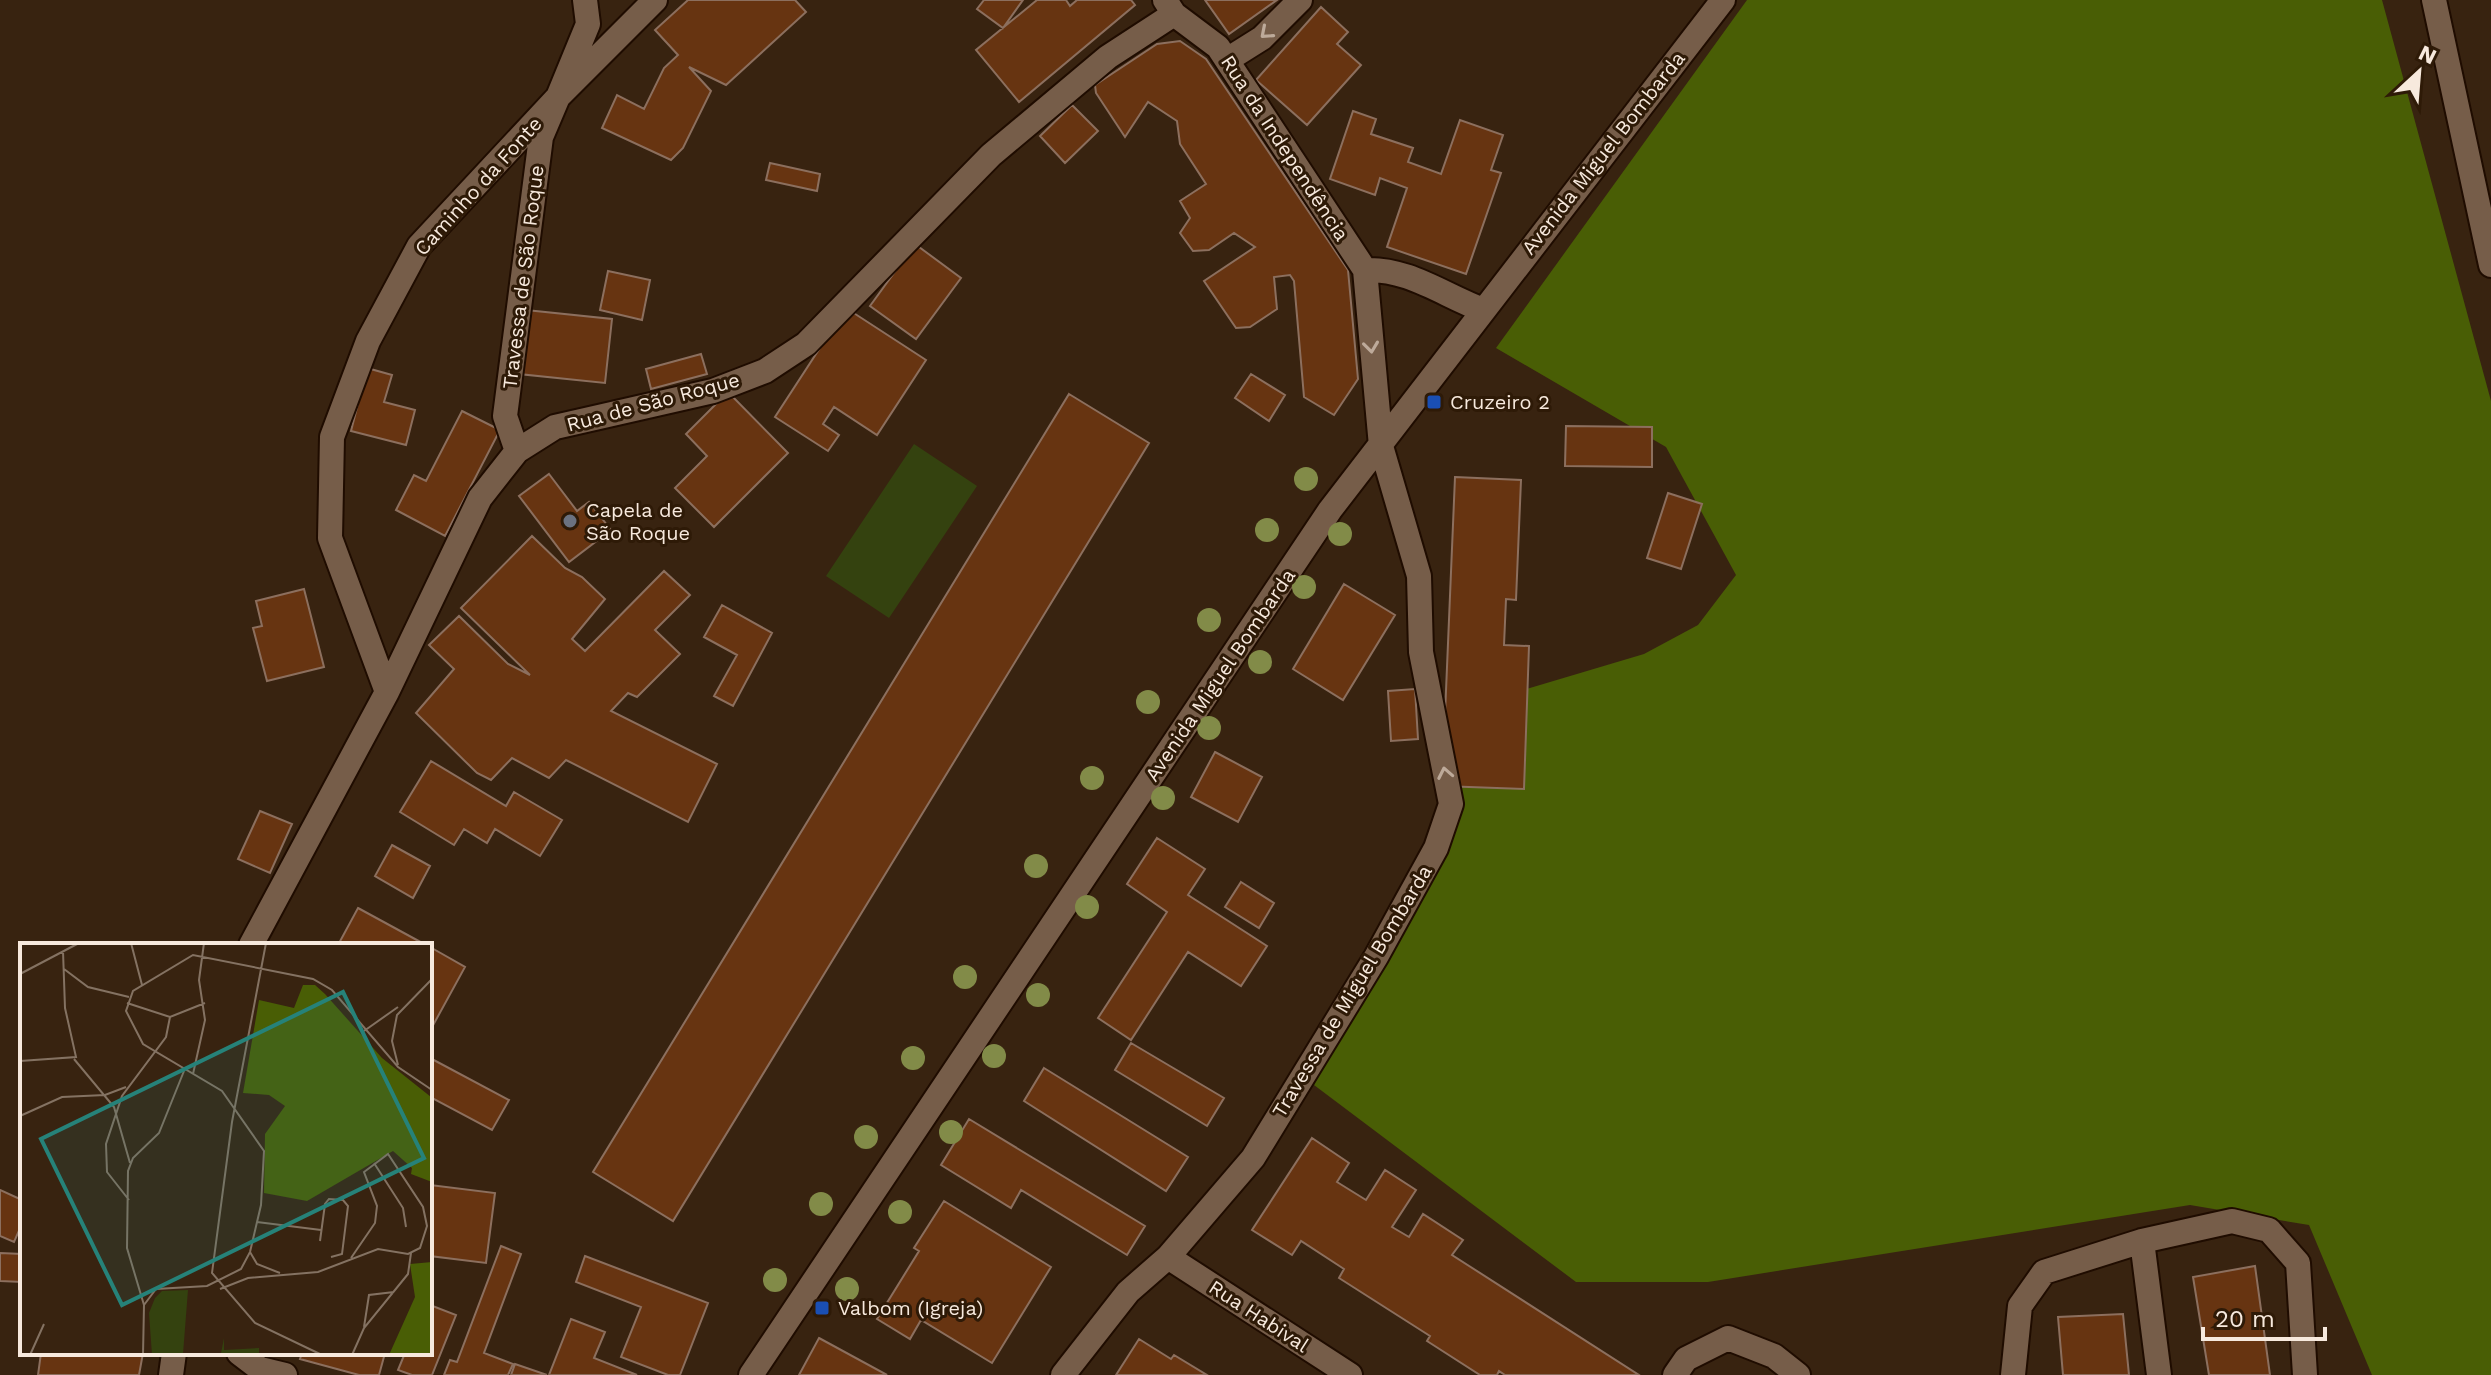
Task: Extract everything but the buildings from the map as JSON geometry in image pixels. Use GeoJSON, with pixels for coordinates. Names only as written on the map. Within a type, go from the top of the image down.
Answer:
{"type":"FeatureCollection","features":[{"type":"Feature","properties":{"kind":"street","name":"Caminho da Fonte"},"geometry":{"type":"LineString","coordinates":[[387,692],[330,538],[332,437],[368,341],[419,246],[558,97],[588,24],[585,0]]}},
{"type":"Feature","properties":{"kind":"street","name":"Travessa de São Roque"},"geometry":{"type":"LineString","coordinates":[[517,451],[505,416],[541,137],[558,97],[655,0]]}},
{"type":"Feature","properties":{"kind":"street"},"geometry":{"type":"LineString","coordinates":[[1227,60],[1262,38],[1300,0]]}},
{"type":"Feature","properties":{"kind":"street","name":"Avenida Miguel Bombarda"},"geometry":{"type":"LineString","coordinates":[[751,1375],[1330,510],[1723,0]]}},
{"type":"Feature","properties":{"kind":"street"},"geometry":{"type":"LineString","coordinates":[[2434,0],[2491,265]]}},
{"type":"Feature","properties":{"kind":"street","name":"Rua da Independência"},"geometry":{"type":"LineString","coordinates":[[1169,7],[1200,30],[1227,60],[1365,270],[1381,446]]}},
{"type":"Feature","properties":{"kind":"street","name":"Rua de São Roque"},"geometry":{"type":"LineString","coordinates":[[252,943],[387,692],[480,498],[517,451],[555,427],[713,391],[765,371],[806,344],[991,155],[1169,7]]}},
{"type":"Feature","properties":{"kind":"street"},"geometry":{"type":"LineString","coordinates":[[1365,270],[1388,269],[1412,277],[1446,296],[1483,310]]}},
{"type":"Feature","properties":{"kind":"street","name":"Travessa de Miguel Bombarda"},"geometry":{"type":"LineString","coordinates":[[1063,1375],[1128,1292],[1168,1257],[1253,1158],[1376,957],[1436,848],[1451,804],[1421,652],[1419,576],[1381,446]]}},
{"type":"Feature","properties":{"kind":"street"},"geometry":{"type":"LineString","coordinates":[[2013,1375],[2020,1306],[2044,1272],[2142,1241],[2232,1221],[2269,1230],[2298,1263],[2305,1375]]}},
{"type":"Feature","properties":{"kind":"street"},"geometry":{"type":"LineString","coordinates":[[2142,1241],[2159,1375]]}},
{"type":"Feature","properties":{"kind":"street","name":"Rua Habival"},"geometry":{"type":"LineString","coordinates":[[1168,1257],[1350,1375]]}},
{"type":"Feature","properties":{"kind":"street"},"geometry":{"type":"LineString","coordinates":[[1675,1375],[1686,1359],[1728,1338],[1774,1356],[1798,1375]]}},
{"type":"Feature","properties":{"kind":"street"},"geometry":{"type":"LineString","coordinates":[[171,1375],[174,1355]]}},
{"type":"Feature","properties":{"kind":"street"},"geometry":{"type":"LineString","coordinates":[[242,1355],[260,1369],[282,1375]]}},
{"type":"Feature","properties":{"kind":"green space"},"geometry":{"type":"Polygon","coordinates":[[[1747,0],[2382,0],[2491,401],[2491,1375],[2372,1375],[2309,1225],[2190,1205],[1708,1282],[1576,1282],[1314,1085],[1480,741],[1510,694],[1644,654],[1698,625],[1736,575],[1666,447],[1496,348],[1747,0]]]}},
{"type":"Feature","properties":{"kind":"green space"},"geometry":{"type":"Polygon","coordinates":[[[914,444],[977,486],[889,618],[826,576],[914,444]]]}},
{"type":"Feature","properties":{"kind":"place","name":"Cruzeiro 2"},"geometry":{"type":"Point","coordinates":[1434,402]}},
{"type":"Feature","properties":{"kind":"place","name":"Capela de São Roque"},"geometry":{"type":"Point","coordinates":[570,521]}},
{"type":"Feature","properties":{"kind":"place","name":"Valbom (Igreja)"},"geometry":{"type":"Point","coordinates":[822,1308]}}]}
